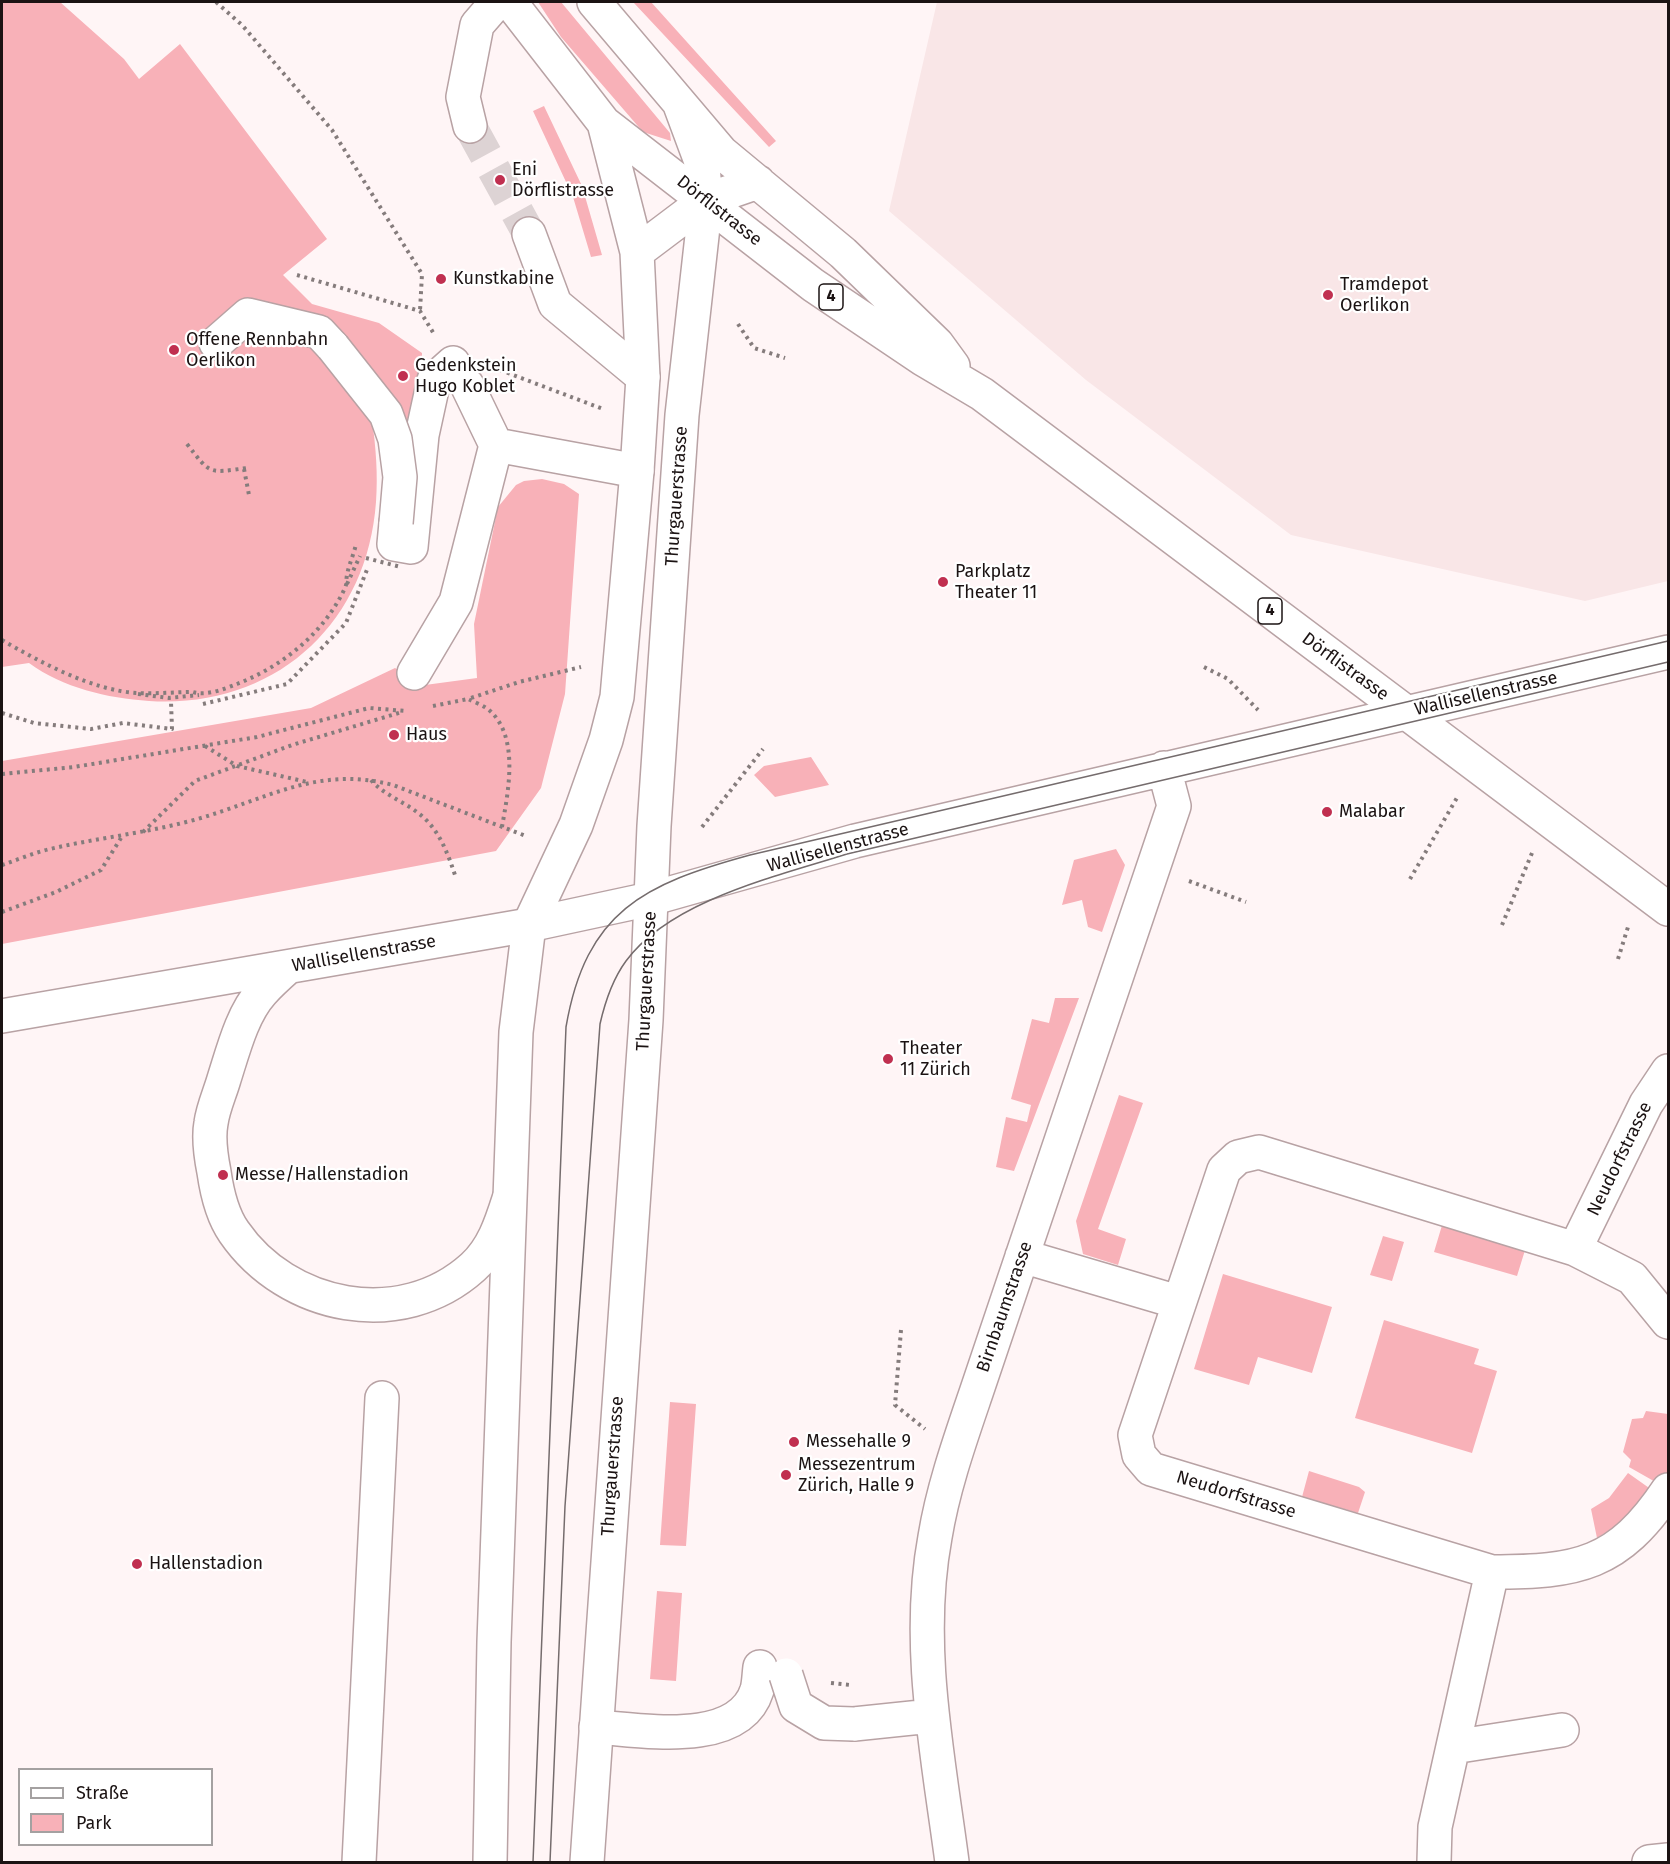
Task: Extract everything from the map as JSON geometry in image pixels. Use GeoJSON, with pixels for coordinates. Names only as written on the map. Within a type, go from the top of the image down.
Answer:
{"type":"FeatureCollection","features":[{"type":"Feature","properties":{"kind":"main road"},"geometry":{"type":"LineString","coordinates":[[470,126],[463,97],[477,25],[497,2]]}},
{"type":"Feature","properties":{"kind":"main road","name":"Dörflistrasse"},"geometry":{"type":"LineString","coordinates":[[510,2],[604,123],[813,285],[923,359],[964,382],[1668,909]]}},
{"type":"Feature","properties":{"kind":"main road","name":"Dörflistrasse"},"geometry":{"type":"LineString","coordinates":[[594,2],[721,152],[843,253],[937,344],[964,382]]}},
{"type":"Feature","properties":{"kind":"main road","name":"Thurgauerstrasse"},"geometry":{"type":"LineString","coordinates":[[586,1863],[646,1020],[650,899],[682,415],[706,200],[703,167],[680,105]]}},
{"type":"Feature","properties":{"kind":"main road"},"geometry":{"type":"LineString","coordinates":[[490,1863],[494,1642],[516,1032],[529,925],[576,825],[606,740],[617,697],[637,471],[643,377],[637,252],[604,123]]}},
{"type":"Feature","properties":{"kind":"main road"},"geometry":{"type":"LineString","coordinates":[[637,252],[706,200],[758,182]]}},
{"type":"Feature","properties":{"kind":"main road"},"geometry":{"type":"LineString","coordinates":[[529,234],[555,304],[643,377]]}},
{"type":"Feature","properties":{"kind":"main road"},"geometry":{"type":"LineString","coordinates":[[216,343],[248,315],[319,332],[386,414],[395,439],[400,477],[394,544],[411,547],[422,435],[434,380],[460,374],[496,445],[456,602],[414,673]]}},
{"type":"Feature","properties":{"kind":"main road"},"geometry":{"type":"LineString","coordinates":[[496,445],[637,471]]}},
{"type":"Feature","properties":{"kind":"main road","name":"Wallisellenstrasse"},"geometry":{"type":"LineString","coordinates":[[2,1016],[529,925],[650,899],[855,842],[1668,652]]}},
{"type":"Feature","properties":{"kind":"main road","name":"Birnbaumstrasse"},"geometry":{"type":"LineString","coordinates":[[952,1863],[931,1716],[926,1637],[934,1538],[952,1466],[1174,806],[1164,768]]}},
{"type":"Feature","properties":{"kind":"main road"},"geometry":{"type":"LineString","coordinates":[[288,967],[260,993],[248,1013],[211,1123],[211,1155],[220,1201],[233,1230],[249,1251],[287,1283],[316,1297],[382,1305],[413,1299],[448,1286],[474,1266],[498,1231],[509,1198]]}},
{"type":"Feature","properties":{"kind":"main road","name":"Neudorfstrasse"},"geometry":{"type":"LineString","coordinates":[[1575,1249],[1646,1104],[1668,1071]]}},
{"type":"Feature","properties":{"kind":"main road","name":"Neudorfstrasse"},"geometry":{"type":"LineString","coordinates":[[1668,1322],[1632,1278],[1575,1249],[1259,1152],[1238,1157],[1224,1170],[1135,1435],[1139,1455],[1151,1469],[1492,1572],[1544,1572],[1573,1568],[1600,1557],[1624,1542],[1654,1512],[1668,1490]]}},
{"type":"Feature","properties":{"kind":"main road"},"geometry":{"type":"LineString","coordinates":[[1022,1256],[1178,1302]]}},
{"type":"Feature","properties":{"kind":"main road"},"geometry":{"type":"LineString","coordinates":[[359,1863],[382,1398]]}},
{"type":"Feature","properties":{"kind":"main road"},"geometry":{"type":"LineString","coordinates":[[1434,1863],[1435,1827],[1492,1572]]}},
{"type":"Feature","properties":{"kind":"main road"},"geometry":{"type":"LineString","coordinates":[[596,1727],[682,1732],[714,1729],[745,1710],[757,1690],[773,1671],[795,1706],[824,1723],[854,1724],[931,1716]]}},
{"type":"Feature","properties":{"kind":"main road"},"geometry":{"type":"LineString","coordinates":[[1453,1747],[1562,1730]]}},
{"type":"Feature","properties":{"kind":"main road"},"geometry":{"type":"LineString","coordinates":[[1649,1863],[1668,1860]]}},
{"type":"Feature","properties":{"kind":"path"},"geometry":{"type":"LineString","coordinates":[[216,2],[242,25],[332,130],[422,274],[420,311],[460,374],[478,362],[603,409]]}},
{"type":"Feature","properties":{"kind":"path"},"geometry":{"type":"LineString","coordinates":[[297,275],[420,311]]}},
{"type":"Feature","properties":{"kind":"path"},"geometry":{"type":"LineString","coordinates":[[738,324],[754,348],[785,358]]}},
{"type":"Feature","properties":{"kind":"path"},"geometry":{"type":"LineString","coordinates":[[187,444],[206,469],[220,473],[245,469],[249,495]]}},
{"type":"Feature","properties":{"kind":"path"},"geometry":{"type":"LineString","coordinates":[[203,704],[287,684],[346,623],[375,551]]}},
{"type":"Feature","properties":{"kind":"path"},"geometry":{"type":"LineString","coordinates":[[2,640],[53,668],[102,686],[137,693],[193,692],[202,694],[259,676],[286,659],[318,630],[346,586],[346,575],[354,556],[358,558]]}},
{"type":"Feature","properties":{"kind":"path"},"geometry":{"type":"LineString","coordinates":[[366,558],[401,567]]}},
{"type":"Feature","properties":{"kind":"path"},"geometry":{"type":"LineString","coordinates":[[426,707],[468,699],[519,682],[581,667]]}},
{"type":"Feature","properties":{"kind":"path"},"geometry":{"type":"LineString","coordinates":[[1204,667],[1228,678],[1258,710]]}},
{"type":"Feature","properties":{"kind":"path"},"geometry":{"type":"LineString","coordinates":[[468,699],[489,710],[505,731],[509,763],[502,827]]}},
{"type":"Feature","properties":{"kind":"path"},"geometry":{"type":"LineString","coordinates":[[2,713],[34,723],[91,729],[123,723],[172,729],[171,702]]}},
{"type":"Feature","properties":{"kind":"path"},"geometry":{"type":"LineString","coordinates":[[2,774],[74,767],[257,737],[369,708],[406,711]]}},
{"type":"Feature","properties":{"kind":"path"},"geometry":{"type":"LineString","coordinates":[[143,832],[195,781],[292,745],[416,709]]}},
{"type":"Feature","properties":{"kind":"path"},"geometry":{"type":"LineString","coordinates":[[205,746],[237,766],[308,783]]}},
{"type":"Feature","properties":{"kind":"path"},"geometry":{"type":"LineString","coordinates":[[702,827],[763,749]]}},
{"type":"Feature","properties":{"kind":"path"},"geometry":{"type":"LineString","coordinates":[[2,865],[49,849],[121,837],[194,820],[323,779],[371,780],[460,810],[526,836]]}},
{"type":"Feature","properties":{"kind":"path"},"geometry":{"type":"LineString","coordinates":[[371,780],[378,788],[399,800],[432,825],[456,878]]}},
{"type":"Feature","properties":{"kind":"path"},"geometry":{"type":"LineString","coordinates":[[399,800],[410,794]]}},
{"type":"Feature","properties":{"kind":"path"},"geometry":{"type":"LineString","coordinates":[[1410,879],[1458,796]]}},
{"type":"Feature","properties":{"kind":"path"},"geometry":{"type":"LineString","coordinates":[[2,912],[56,892],[101,870],[121,837]]}},
{"type":"Feature","properties":{"kind":"path"},"geometry":{"type":"LineString","coordinates":[[1502,925],[1532,853]]}},
{"type":"Feature","properties":{"kind":"path"},"geometry":{"type":"LineString","coordinates":[[1189,881],[1246,902]]}},
{"type":"Feature","properties":{"kind":"path"},"geometry":{"type":"LineString","coordinates":[[1618,959],[1628,927]]}},
{"type":"Feature","properties":{"kind":"path"},"geometry":{"type":"LineString","coordinates":[[901,1330],[896,1405],[930,1434]]}},
{"type":"Feature","properties":{"kind":"shaded area","name":"Tramdepot Oerlikon"},"geometry":{"type":"Polygon","coordinates":[[[937,2],[1668,2],[1668,581],[1585,601],[1291,535],[1086,380],[889,211],[937,2]]]}},
{"type":"Feature","properties":{"kind":"green space","name":"Offene Rennbahn Oerlikon"},"geometry":{"type":"Polygon","coordinates":[[[2,2],[60,2],[124,59],[139,79],[180,44],[327,239],[283,275],[312,304],[379,323],[422,353],[422,389],[404,426],[372,420],[376,461],[376,502],[369,546],[354,587],[333,622],[306,651],[273,674],[236,691],[194,700],[133,700],[71,685],[42,672],[29,663],[2,667],[2,2]]]}},
{"type":"Feature","properties":{"kind":"green space"},"geometry":{"type":"Polygon","coordinates":[[[538,2],[561,2],[670,133],[671,141],[643,132],[561,37],[538,2]]]}},
{"type":"Feature","properties":{"kind":"green space"},"geometry":{"type":"Polygon","coordinates":[[[633,2],[651,2],[776,141],[769,147],[633,2]]]}},
{"type":"Feature","properties":{"kind":"green space"},"geometry":{"type":"Polygon","coordinates":[[[544,106],[582,186],[602,255],[591,257],[573,197],[533,111],[544,106]]]}},
{"type":"Feature","properties":{"kind":"green space"},"geometry":{"type":"Polygon","coordinates":[[[542,479],[564,484],[579,494],[565,694],[541,788],[496,851],[2,944],[2,761],[311,708],[395,668],[425,685],[477,678],[474,624],[498,507],[516,485],[524,481],[542,479]]]}},
{"type":"Feature","properties":{"kind":"green space"},"geometry":{"type":"Polygon","coordinates":[[[811,757],[829,785],[775,797],[754,775],[764,766],[811,757]]]}},
{"type":"Feature","properties":{"kind":"green space"},"geometry":{"type":"Polygon","coordinates":[[[1116,849],[1125,865],[1102,932],[1088,927],[1082,900],[1062,905],[1074,860],[1116,849]]]}},
{"type":"Feature","properties":{"kind":"green space"},"geometry":{"type":"Polygon","coordinates":[[[1055,998],[1079,998],[1014,1171],[996,1167],[1006,1117],[1027,1122],[1031,1105],[1011,1099],[1032,1019],[1049,1023],[1055,998]]]}},
{"type":"Feature","properties":{"kind":"green space"},"geometry":{"type":"Polygon","coordinates":[[[1119,1095],[1143,1103],[1098,1229],[1126,1239],[1118,1265],[1083,1254],[1076,1221],[1119,1095]]]}},
{"type":"Feature","properties":{"kind":"green space"},"geometry":{"type":"Polygon","coordinates":[[[1443,1222],[1526,1247],[1517,1276],[1434,1252],[1443,1222]]]}},
{"type":"Feature","properties":{"kind":"green space"},"geometry":{"type":"Polygon","coordinates":[[[1383,1236],[1404,1242],[1392,1281],[1370,1275],[1383,1236]]]}},
{"type":"Feature","properties":{"kind":"green space"},"geometry":{"type":"Polygon","coordinates":[[[1223,1274],[1332,1307],[1312,1373],[1258,1357],[1249,1385],[1194,1369],[1223,1274]]]}},
{"type":"Feature","properties":{"kind":"green space"},"geometry":{"type":"Polygon","coordinates":[[[1384,1320],[1479,1349],[1474,1364],[1497,1371],[1472,1453],[1355,1418],[1384,1320]]]}},
{"type":"Feature","properties":{"kind":"green space"},"geometry":{"type":"Polygon","coordinates":[[[670,1402],[696,1404],[686,1546],[660,1545],[670,1402]]]}},
{"type":"Feature","properties":{"kind":"green space"},"geometry":{"type":"Polygon","coordinates":[[[1646,1411],[1668,1414],[1668,1472],[1659,1484],[1629,1467],[1631,1460],[1623,1452],[1632,1419],[1643,1418],[1646,1411]]]}},
{"type":"Feature","properties":{"kind":"green space"},"geometry":{"type":"Polygon","coordinates":[[[1309,1471],[1359,1487],[1365,1492],[1358,1513],[1302,1497],[1309,1471]]]}},
{"type":"Feature","properties":{"kind":"green space"},"geometry":{"type":"Polygon","coordinates":[[[1628,1473],[1652,1490],[1618,1525],[1597,1538],[1591,1509],[1609,1498],[1628,1473]]]}},
{"type":"Feature","properties":{"kind":"green space"},"geometry":{"type":"Polygon","coordinates":[[[657,1591],[682,1593],[676,1681],[650,1679],[657,1591]]]}},
{"type":"Feature","properties":{"kind":"tunnel"},"geometry":{"type":"LineString","coordinates":[[470,126],[529,234]]}},
{"type":"Feature","properties":{"kind":"tram line"},"geometry":{"type":"LineString","coordinates":[[533,1862],[566,1027],[575,987],[588,955],[605,929],[626,908],[650,892],[679,878],[750,855],[1668,641]]}},
{"type":"Feature","properties":{"kind":"tram line"},"geometry":{"type":"LineString","coordinates":[[550,1862],[565,1506],[600,1024],[613,983],[626,961],[646,940],[670,922],[698,906],[759,881],[847,854],[1668,662]]}},
{"type":"Feature","properties":{"kind":"place","name":"Eni Dörflistrasse"},"geometry":{"type":"Point","coordinates":[500,180]}},
{"type":"Feature","properties":{"kind":"place","name":"Kunstkabine"},"geometry":{"type":"Point","coordinates":[441,279]}},
{"type":"Feature","properties":{"kind":"place","name":"Tramdepot Oerlikon"},"geometry":{"type":"Point","coordinates":[1328,295]}},
{"type":"Feature","properties":{"kind":"place","name":"Offene Rennbahn Oerlikon"},"geometry":{"type":"Point","coordinates":[174,350]}},
{"type":"Feature","properties":{"kind":"place","name":"Gedenkstein Hugo Koblet"},"geometry":{"type":"Point","coordinates":[403,376]}},
{"type":"Feature","properties":{"kind":"place","name":"Parkplatz Theater 11"},"geometry":{"type":"Point","coordinates":[943,582]}},
{"type":"Feature","properties":{"kind":"place","name":"Haus"},"geometry":{"type":"Point","coordinates":[394,735]}},
{"type":"Feature","properties":{"kind":"place","name":"Malabar"},"geometry":{"type":"Point","coordinates":[1327,812]}},
{"type":"Feature","properties":{"kind":"place","name":"Theater 11 Zürich"},"geometry":{"type":"Point","coordinates":[888,1059]}},
{"type":"Feature","properties":{"kind":"place","name":"Messe/Hallenstadion"},"geometry":{"type":"Point","coordinates":[223,1175]}},
{"type":"Feature","properties":{"kind":"place","name":"Messehalle 9"},"geometry":{"type":"Point","coordinates":[794,1442]}},
{"type":"Feature","properties":{"kind":"place","name":"Messezentrum Zürich, Halle 9"},"geometry":{"type":"Point","coordinates":[786,1475]}},
{"type":"Feature","properties":{"kind":"place","name":"Hallenstadion"},"geometry":{"type":"Point","coordinates":[137,1564]}}]}
